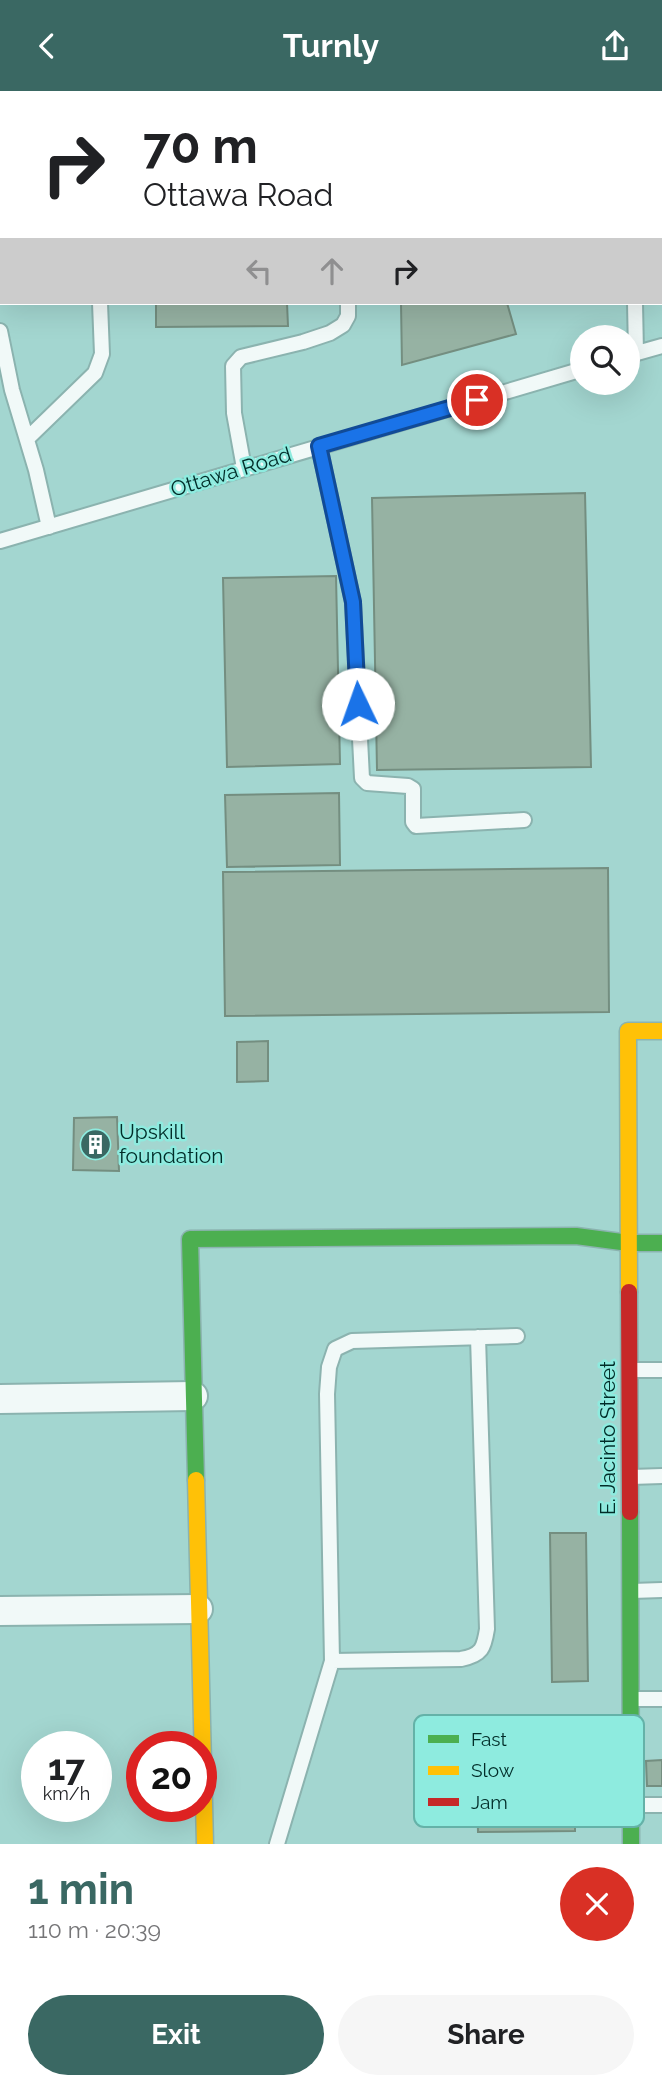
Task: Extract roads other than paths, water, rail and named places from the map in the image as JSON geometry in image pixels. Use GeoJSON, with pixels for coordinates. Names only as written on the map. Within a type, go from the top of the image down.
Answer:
{"type":"FeatureCollection","features":[{"type":"Feature","properties":{"kind":"street","name":"E. Jacinto Street"},"geometry":{"type":"LineString","coordinates":[[630,1715],[628,1031],[662,1031]]}},
{"type":"Feature","properties":{"kind":"street"},"geometry":{"type":"LineString","coordinates":[[205,1844],[190,1238],[576,1236],[629,1243],[662,1243]]}},
{"type":"Feature","properties":{"kind":"street"},"geometry":{"type":"LineString","coordinates":[[0,1399],[192,1396]]}},
{"type":"Feature","properties":{"kind":"street"},"geometry":{"type":"LineString","coordinates":[[0,1611],[198,1609]]}},
{"type":"Feature","properties":{"kind":"lane"},"geometry":{"type":"LineString","coordinates":[[28,438],[96,373],[102,354],[100,305]]}},
{"type":"Feature","properties":{"kind":"lane"},"geometry":{"type":"LineString","coordinates":[[244,468],[234,413],[233,366],[241,357],[330,333],[343,325],[348,316],[348,305]]}},
{"type":"Feature","properties":{"kind":"lane"},"geometry":{"type":"LineString","coordinates":[[634,325],[635,305]]}},
{"type":"Feature","properties":{"kind":"lane"},"geometry":{"type":"LineString","coordinates":[[0,331],[12,390],[28,438],[49,527]]}},
{"type":"Feature","properties":{"kind":"lane"},"geometry":{"type":"LineString","coordinates":[[640,352],[662,346]]}},
{"type":"Feature","properties":{"kind":"lane","name":"Ottawa Road"},"geometry":{"type":"LineString","coordinates":[[0,541],[570,373]]}},
{"type":"Feature","properties":{"kind":"lane"},"geometry":{"type":"LineString","coordinates":[[319,446],[353,602],[362,778],[368,783],[408,786],[413,789],[413,821],[416,826],[524,820]]}},
{"type":"Feature","properties":{"kind":"lane"},"geometry":{"type":"LineString","coordinates":[[277,1844],[332,1661],[327,1394],[329,1367],[335,1349],[352,1341],[517,1336]]}},
{"type":"Feature","properties":{"kind":"lane"},"geometry":{"type":"LineString","coordinates":[[332,1661],[461,1658],[474,1656],[484,1645],[487,1629],[478,1337]]}},
{"type":"Feature","properties":{"kind":"lane"},"geometry":{"type":"LineString","coordinates":[[629,1370],[662,1370]]}},
{"type":"Feature","properties":{"kind":"lane"},"geometry":{"type":"LineString","coordinates":[[629,1477],[662,1476]]}},
{"type":"Feature","properties":{"kind":"lane"},"geometry":{"type":"LineString","coordinates":[[630,1591],[662,1590]]}},
{"type":"Feature","properties":{"kind":"lane"},"geometry":{"type":"LineString","coordinates":[[630,1699],[662,1699]]}},
{"type":"Feature","properties":{"kind":"lane"},"geometry":{"type":"LineString","coordinates":[[644,1805],[662,1805]]}},
{"type":"Feature","properties":{"kind":"place","name":"Upskill foundation"},"geometry":{"type":"Point","coordinates":[96,1144]}}]}
